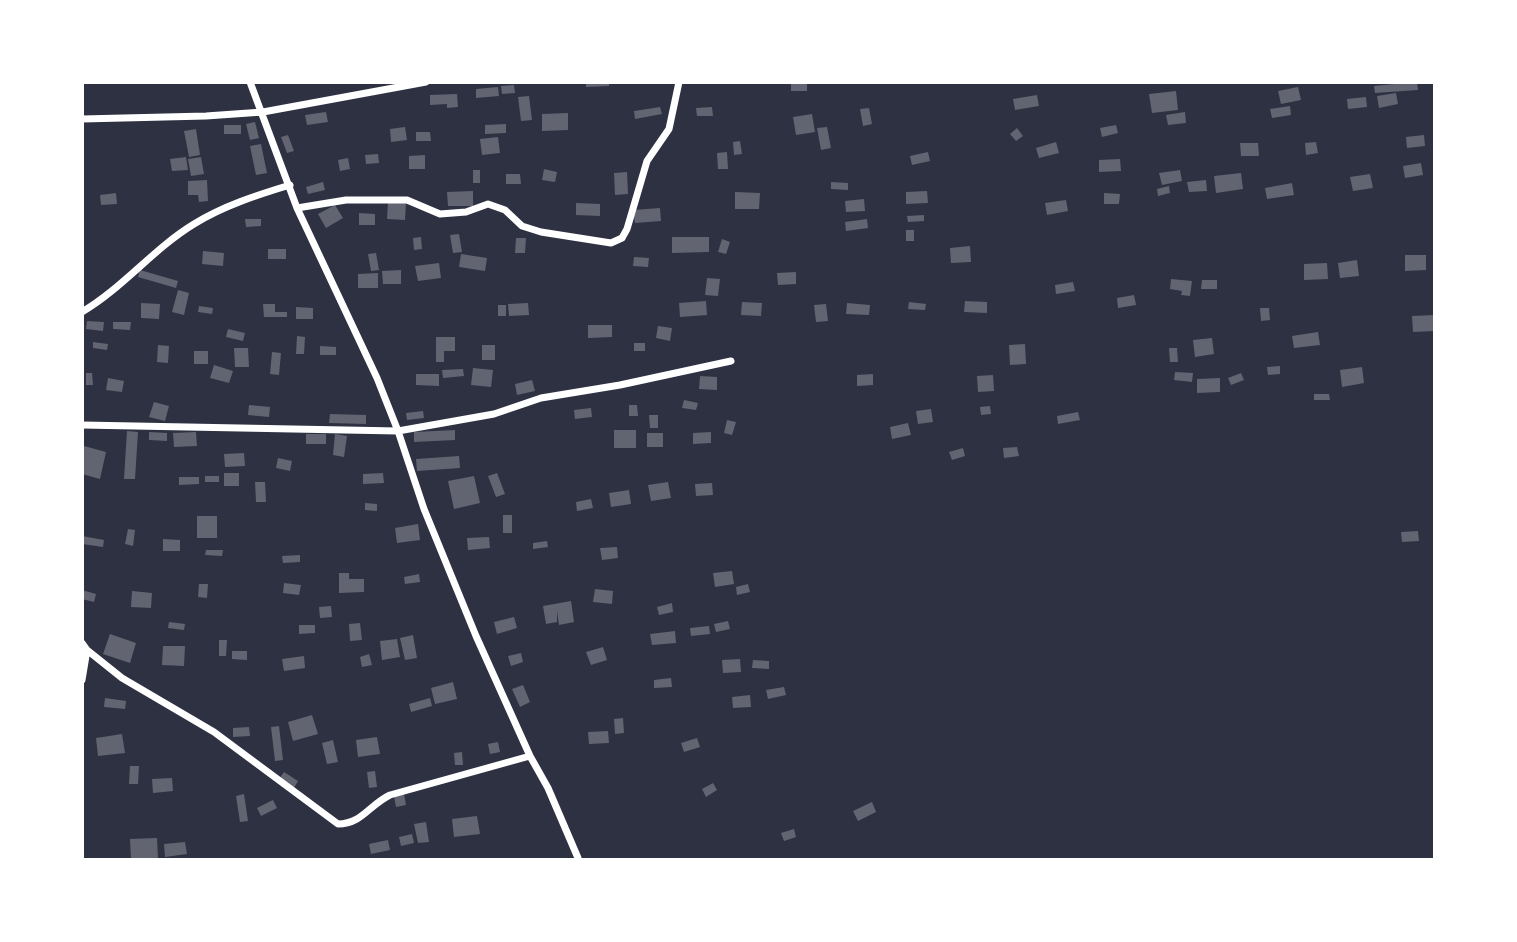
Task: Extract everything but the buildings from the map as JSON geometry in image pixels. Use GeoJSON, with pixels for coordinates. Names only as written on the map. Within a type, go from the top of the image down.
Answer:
{"type":"FeatureCollection","features":[{"type":"Feature","properties":{"kind":"street"},"geometry":{"type":"LineString","coordinates":[[250,82],[297,208],[377,378],[429,522],[476,636],[578,858]]}},
{"type":"Feature","properties":{"kind":"street"},"geometry":{"type":"LineString","coordinates":[[82,119],[263,112],[426,82]]}},
{"type":"Feature","properties":{"kind":"street"},"geometry":{"type":"LineString","coordinates":[[297,208],[345,200],[407,200],[440,214],[466,212],[488,204],[505,210],[523,226],[541,232],[611,243],[622,238],[627,229],[647,160],[669,129],[679,82]]}},
{"type":"Feature","properties":{"kind":"street"},"geometry":{"type":"LineString","coordinates":[[82,312],[106,298],[193,224],[249,197],[290,185]]}},
{"type":"Feature","properties":{"kind":"street"},"geometry":{"type":"LineString","coordinates":[[82,425],[398,431],[494,414],[541,398],[620,385],[732,361]]}},
{"type":"Feature","properties":{"kind":"street"},"geometry":{"type":"LineString","coordinates":[[85,646],[122,678],[214,732],[338,824],[350,824],[363,817],[379,801],[390,795],[530,756]]}},
{"type":"Feature","properties":{"kind":"street"},"geometry":{"type":"LineString","coordinates":[[82,680],[85,646]]}}]}
